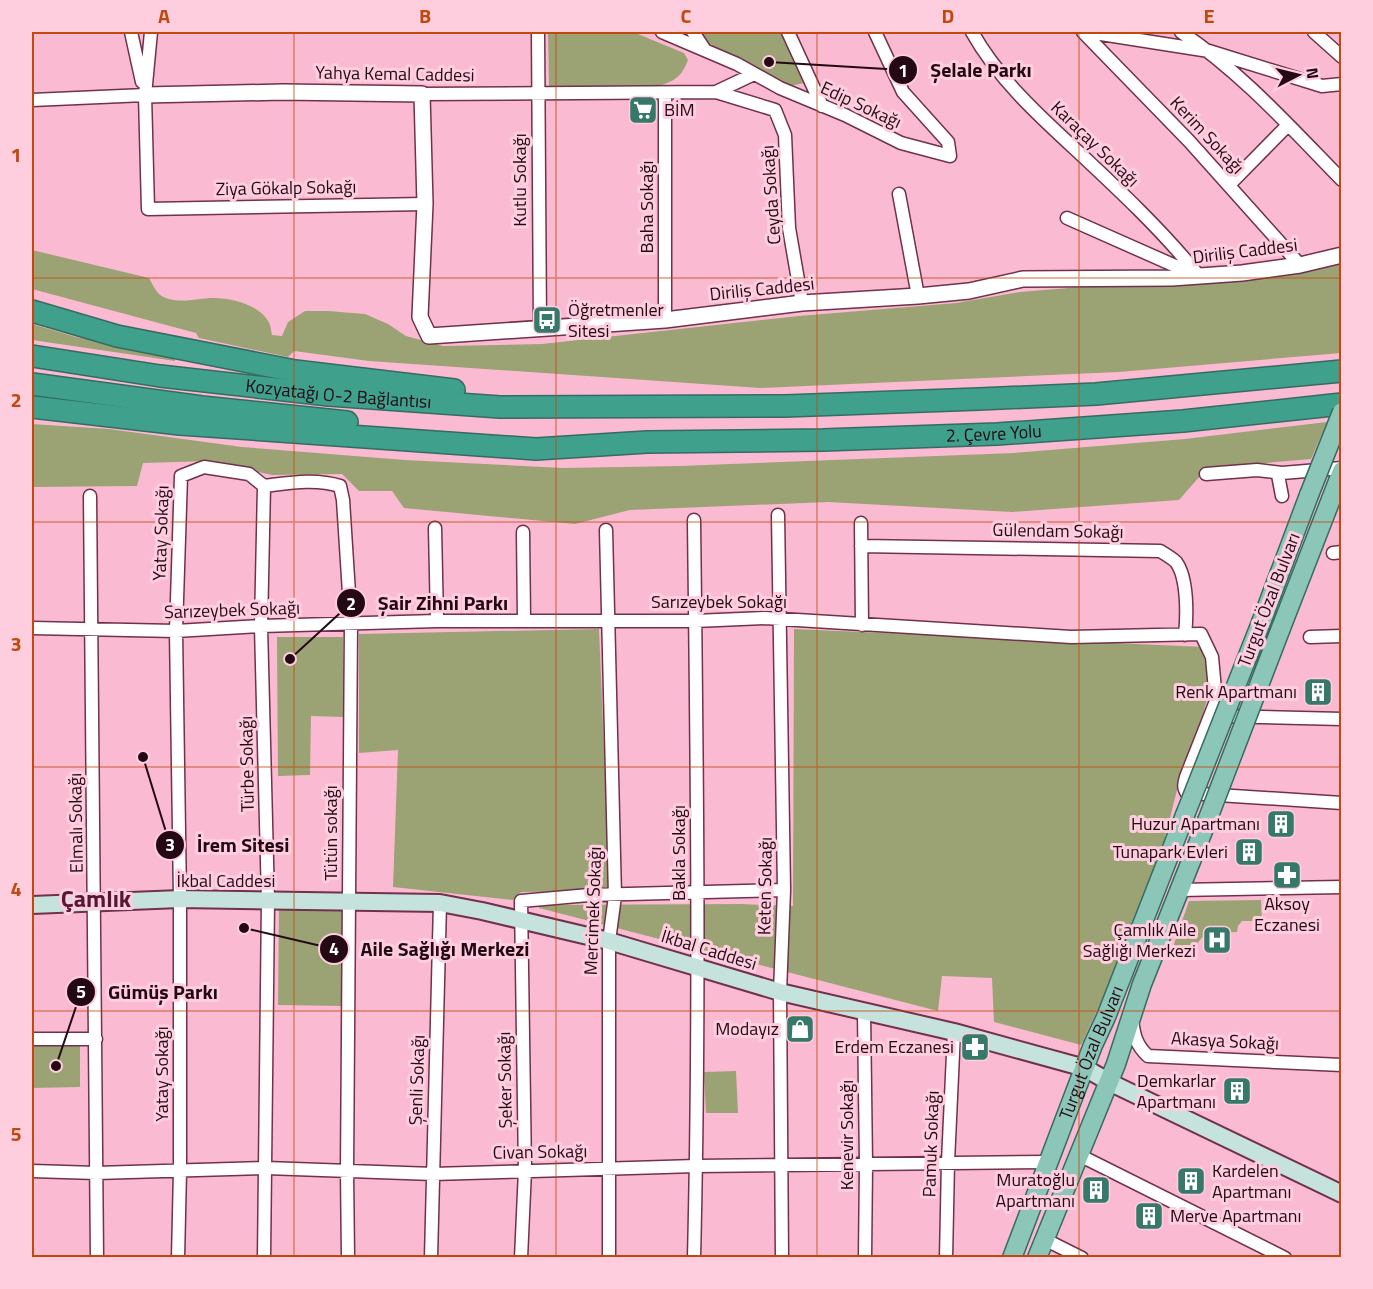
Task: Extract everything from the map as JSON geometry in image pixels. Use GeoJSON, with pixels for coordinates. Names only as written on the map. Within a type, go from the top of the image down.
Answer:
{"type":"FeatureCollection","features":[{"type":"Feature","properties":{"kind":"highway"},"geometry":{"type":"LineString","coordinates":[[32,311],[117,336],[295,371],[491,395],[649,407]]}},
{"type":"Feature","properties":{"kind":"highway","name":"Kozyatağı O-2 Bağlantısı"},"geometry":{"type":"LineString","coordinates":[[32,356],[160,376],[329,395],[500,407],[649,407]]}},
{"type":"Feature","properties":{"kind":"highway","name":"2. Çevre Yolu"},"geometry":{"type":"LineString","coordinates":[[649,407],[785,406],[1096,394],[1341,371]]}},
{"type":"Feature","properties":{"kind":"highway","name":"Kozyatağı O-2 Bağlantısı"},"geometry":{"type":"LineString","coordinates":[[32,384],[202,407],[348,422],[500,435],[647,442]]}},
{"type":"Feature","properties":{"kind":"highway","name":"2. Çevre Yolu"},"geometry":{"type":"LineString","coordinates":[[647,442],[824,440],[997,434],[1183,421],[1341,404]]}},
{"type":"Feature","properties":{"kind":"highway"},"geometry":{"type":"LineString","coordinates":[[32,406],[180,424],[536,449],[647,442]]}},
{"type":"Feature","properties":{"kind":"main road","name":"Turgut Özal Bulvarı"},"geometry":{"type":"LineString","coordinates":[[1012,1257],[1262,620],[1341,412]]}},
{"type":"Feature","properties":{"kind":"main road","name":"Turgut Özal Bulvarı"},"geometry":{"type":"LineString","coordinates":[[1036,1257],[1109,1082],[1142,984],[1207,821],[1341,469]]}},
{"type":"Feature","properties":{"kind":"main road","name":"İkbal Caddesi"},"geometry":{"type":"LineString","coordinates":[[32,905],[180,899],[440,903],[482,910],[609,941],[780,992],[954,1032],[1085,1068],[1109,1082],[1341,1194]]}},
{"type":"Feature","properties":{"kind":"street"},"geometry":{"type":"LineString","coordinates":[[131,32],[145,95]]}},
{"type":"Feature","properties":{"kind":"street"},"geometry":{"type":"LineString","coordinates":[[145,95],[151,32]]}},
{"type":"Feature","properties":{"kind":"street","name":"Kutlu Sokağı"},"geometry":{"type":"LineString","coordinates":[[538,32],[540,327]]}},
{"type":"Feature","properties":{"kind":"street","name":"Edip Sokağı"},"geometry":{"type":"LineString","coordinates":[[662,32],[901,143],[950,156],[948,142],[903,92],[875,32]]}},
{"type":"Feature","properties":{"kind":"street"},"geometry":{"type":"LineString","coordinates":[[693,32],[705,50]]}},
{"type":"Feature","properties":{"kind":"street"},"geometry":{"type":"LineString","coordinates":[[788,32],[822,106]]}},
{"type":"Feature","properties":{"kind":"street","name":"Karaçay Sokağı"},"geometry":{"type":"LineString","coordinates":[[972,32],[981,48],[1021,99],[1176,248],[1199,276]]}},
{"type":"Feature","properties":{"kind":"street","name":"Kerim Sokağı"},"geometry":{"type":"LineString","coordinates":[[1083,32],[1189,141],[1300,265]]}},
{"type":"Feature","properties":{"kind":"street"},"geometry":{"type":"LineString","coordinates":[[1088,32],[1209,51],[1322,86],[1341,84]]}},
{"type":"Feature","properties":{"kind":"street"},"geometry":{"type":"LineString","coordinates":[[1181,32],[1209,51],[1288,125],[1341,180]]}},
{"type":"Feature","properties":{"kind":"street"},"geometry":{"type":"LineString","coordinates":[[1314,32],[1341,57]]}},
{"type":"Feature","properties":{"kind":"street","name":"Yahya Kemal Caddesi"},"geometry":{"type":"LineString","coordinates":[[32,100],[283,92],[666,94],[716,92],[754,74]]}},
{"type":"Feature","properties":{"kind":"street","name":"Ceyda Sokağı"},"geometry":{"type":"LineString","coordinates":[[716,92],[775,110],[785,135],[789,228],[802,303]]}},
{"type":"Feature","properties":{"kind":"street","name":"Diriliş Caddesi"},"geometry":{"type":"LineString","coordinates":[[422,94],[425,204],[420,317],[429,336],[665,320],[802,303],[918,296],[969,291],[1023,279],[1199,276],[1242,273],[1300,265],[1341,255]]}},
{"type":"Feature","properties":{"kind":"street","name":"Baha Sokağı"},"geometry":{"type":"LineString","coordinates":[[665,320],[666,94]]}},
{"type":"Feature","properties":{"kind":"street","name":"Ziya Gökalp Sokağı"},"geometry":{"type":"LineString","coordinates":[[145,95],[148,209],[425,204]]}},
{"type":"Feature","properties":{"kind":"street"},"geometry":{"type":"LineString","coordinates":[[1229,185],[1288,125]]}},
{"type":"Feature","properties":{"kind":"street"},"geometry":{"type":"LineString","coordinates":[[899,194],[918,296]]}},
{"type":"Feature","properties":{"kind":"street"},"geometry":{"type":"LineString","coordinates":[[1067,218],[1199,276]]}},
{"type":"Feature","properties":{"kind":"street","name":"Yatay Sokağı"},"geometry":{"type":"LineString","coordinates":[[178,1257],[180,899],[176,631],[181,476],[204,467],[249,474],[264,486]]}},
{"type":"Feature","properties":{"kind":"street"},"geometry":{"type":"LineString","coordinates":[[1206,474],[1257,470],[1281,473],[1341,469]]}},
{"type":"Feature","properties":{"kind":"street"},"geometry":{"type":"LineString","coordinates":[[1281,473],[1278,475],[1282,495]]}},
{"type":"Feature","properties":{"kind":"street","name":"Tütün sokağı"},"geometry":{"type":"LineString","coordinates":[[264,486],[296,482],[326,482],[340,486],[343,500],[351,624],[348,1257]]}},
{"type":"Feature","properties":{"kind":"street","name":"Türbe Sokağı"},"geometry":{"type":"LineString","coordinates":[[264,486],[261,626],[268,900],[264,1257]]}},
{"type":"Feature","properties":{"kind":"street","name":"Elmalı Sokağı"},"geometry":{"type":"LineString","coordinates":[[90,496],[97,1257]]}},
{"type":"Feature","properties":{"kind":"street","name":"Keten Sokağı"},"geometry":{"type":"LineString","coordinates":[[778,515],[784,890],[780,992],[782,1257]]}},
{"type":"Feature","properties":{"kind":"street","name":"Bakla Sokağı"},"geometry":{"type":"LineString","coordinates":[[694,520],[697,892],[694,1257]]}},
{"type":"Feature","properties":{"kind":"street"},"geometry":{"type":"LineString","coordinates":[[861,523],[862,625]]}},
{"type":"Feature","properties":{"kind":"street"},"geometry":{"type":"LineString","coordinates":[[435,528],[436,621]]}},
{"type":"Feature","properties":{"kind":"street","name":"Mercimek Sokağı"},"geometry":{"type":"LineString","coordinates":[[606,530],[615,896],[609,941],[609,1257]]}},
{"type":"Feature","properties":{"kind":"street"},"geometry":{"type":"LineString","coordinates":[[523,532],[524,620]]}},
{"type":"Feature","properties":{"kind":"street","name":"Gülendam Sokağı"},"geometry":{"type":"LineString","coordinates":[[861,546],[1160,551],[1176,563],[1182,577],[1188,611],[1185,635]]}},
{"type":"Feature","properties":{"kind":"street","name":"Sarızeybek Sokağı"},"geometry":{"type":"LineString","coordinates":[[32,628],[176,631],[436,621],[781,619],[1071,637],[1201,634],[1212,657],[1216,701],[1184,786],[1187,793],[1341,803]]}},
{"type":"Feature","properties":{"kind":"street"},"geometry":{"type":"LineString","coordinates":[[1310,637],[1341,636]]}},
{"type":"Feature","properties":{"kind":"street"},"geometry":{"type":"LineString","coordinates":[[1210,716],[1341,719]]}},
{"type":"Feature","properties":{"kind":"street"},"geometry":{"type":"LineString","coordinates":[[1179,890],[1341,887]]}},
{"type":"Feature","properties":{"kind":"street"},"geometry":{"type":"LineString","coordinates":[[615,896],[784,890]]}},
{"type":"Feature","properties":{"kind":"street","name":"Şeker Sokağı"},"geometry":{"type":"LineString","coordinates":[[520,1257],[525,1170],[521,901],[589,895],[615,896]]}},
{"type":"Feature","properties":{"kind":"street","name":"Şenli Sokağı"},"geometry":{"type":"LineString","coordinates":[[430,1257],[440,903]]}},
{"type":"Feature","properties":{"kind":"street","name":"Kenevir Sokağı"},"geometry":{"type":"LineString","coordinates":[[864,1012],[865,1257]]}},
{"type":"Feature","properties":{"kind":"street","name":"Akasya Sokağı"},"geometry":{"type":"LineString","coordinates":[[1132,1018],[1136,1039],[1140,1048],[1148,1056],[1341,1065]]}},
{"type":"Feature","properties":{"kind":"street","name":"Pamuk Sokağı"},"geometry":{"type":"LineString","coordinates":[[946,1257],[954,1032]]}},
{"type":"Feature","properties":{"kind":"street"},"geometry":{"type":"LineString","coordinates":[[32,1039],[96,1039]]}},
{"type":"Feature","properties":{"kind":"street"},"geometry":{"type":"LineString","coordinates":[[1079,1155],[1285,1257]]}},
{"type":"Feature","properties":{"kind":"street","name":"Civan Sokağı"},"geometry":{"type":"LineString","coordinates":[[32,1171],[96,1173],[266,1168],[433,1174],[696,1166],[1049,1162]]}},
{"type":"Feature","properties":{"kind":"street"},"geometry":{"type":"LineString","coordinates":[[1044,1239],[1082,1257]]}},
{"type":"Feature","properties":{"kind":"green space"},"geometry":{"type":"Polygon","coordinates":[[[548,32],[633,32],[684,53],[688,60],[684,70],[678,76],[662,85],[549,87],[548,32]]]}},
{"type":"Feature","properties":{"kind":"green space"},"geometry":{"type":"Polygon","coordinates":[[[702,32],[783,32],[809,82],[790,86],[710,48],[702,32]]]}},
{"type":"Feature","properties":{"kind":"green space"},"geometry":{"type":"Polygon","coordinates":[[[32,250],[149,278],[159,294],[172,300],[221,298],[237,301],[264,315],[270,324],[272,335],[282,336],[288,322],[305,311],[328,311],[365,314],[388,324],[406,336],[443,346],[542,344],[799,316],[956,303],[1020,292],[1201,277],[1341,259],[1341,353],[1119,372],[760,388],[369,361],[294,351],[288,357],[199,338],[196,333],[32,289],[32,250]]]}},
{"type":"Feature","properties":{"kind":"green space"},"geometry":{"type":"Polygon","coordinates":[[[32,324],[76,337],[175,358],[175,361],[32,340],[32,324]]]}},
{"type":"Feature","properties":{"kind":"green space"},"geometry":{"type":"Polygon","coordinates":[[[1327,422],[1311,459],[1207,468],[1179,500],[1012,512],[828,502],[630,510],[575,524],[404,508],[392,491],[359,491],[342,474],[272,475],[209,461],[143,463],[137,486],[32,487],[32,424],[109,429],[242,447],[405,460],[563,468],[679,466],[1014,453],[1185,439],[1327,422]]]}},
{"type":"Feature","properties":{"kind":"green space"},"geometry":{"type":"Polygon","coordinates":[[[599,629],[610,891],[521,892],[513,900],[393,887],[398,750],[359,753],[359,634],[599,629]]]}},
{"type":"Feature","properties":{"kind":"green space"},"geometry":{"type":"Polygon","coordinates":[[[794,629],[1205,647],[1211,686],[1196,738],[1177,790],[1150,897],[1081,1045],[994,1022],[992,978],[942,976],[938,1011],[539,908],[539,905],[793,906],[794,629]]]}},
{"type":"Feature","properties":{"kind":"green space"},"geometry":{"type":"Polygon","coordinates":[[[277,637],[343,637],[344,717],[311,716],[310,775],[278,776],[277,637]]]}},
{"type":"Feature","properties":{"kind":"green space"},"geometry":{"type":"Polygon","coordinates":[[[1261,900],[1262,921],[1242,921],[1237,932],[1206,933],[1194,947],[1173,947],[1189,901],[1261,900]]]}},
{"type":"Feature","properties":{"kind":"green space"},"geometry":{"type":"Polygon","coordinates":[[[344,907],[342,1006],[278,1005],[279,908],[344,907]]]}},
{"type":"Feature","properties":{"kind":"green space"},"geometry":{"type":"Polygon","coordinates":[[[80,1044],[80,1087],[32,1088],[32,1045],[80,1044]]]}},
{"type":"Feature","properties":{"kind":"green space"},"geometry":{"type":"Polygon","coordinates":[[[736,1071],[738,1113],[706,1113],[704,1072],[736,1071]]]}},
{"type":"Feature","properties":{"kind":"place","name":"Şelale Parkı"},"geometry":{"type":"Point","coordinates":[769,62]}},
{"type":"Feature","properties":{"kind":"place","name":"BİM"},"geometry":{"type":"Point","coordinates":[643,110]}},
{"type":"Feature","properties":{"kind":"place","name":"Öğretmenler Sitesi"},"geometry":{"type":"Point","coordinates":[547,320]}},
{"type":"Feature","properties":{"kind":"place","name":"Şair Zihni Parkı"},"geometry":{"type":"Point","coordinates":[290,659]}},
{"type":"Feature","properties":{"kind":"place","name":"Renk Apartmanı"},"geometry":{"type":"Point","coordinates":[1318,692]}},
{"type":"Feature","properties":{"kind":"place","name":"İrem Sitesi"},"geometry":{"type":"Point","coordinates":[143,757]}},
{"type":"Feature","properties":{"kind":"place","name":"Huzur Apartmanı"},"geometry":{"type":"Point","coordinates":[1281,824]}},
{"type":"Feature","properties":{"kind":"place","name":"Tunapark Evleri"},"geometry":{"type":"Point","coordinates":[1249,852]}},
{"type":"Feature","properties":{"kind":"place","name":"Aksoy Eczanesi"},"geometry":{"type":"Point","coordinates":[1287,875]}},
{"type":"Feature","properties":{"kind":"place","name":"Aile Sağlığı Merkezi"},"geometry":{"type":"Point","coordinates":[244,928]}},
{"type":"Feature","properties":{"kind":"place","name":"Çamlık Aile Sağlığı Merkezi"},"geometry":{"type":"Point","coordinates":[1217,940]}},
{"type":"Feature","properties":{"kind":"place","name":"Modayız"},"geometry":{"type":"Point","coordinates":[800,1029]}},
{"type":"Feature","properties":{"kind":"place","name":"Erdem Eczanesi"},"geometry":{"type":"Point","coordinates":[975,1047]}},
{"type":"Feature","properties":{"kind":"place","name":"Gümüş Parkı"},"geometry":{"type":"Point","coordinates":[56,1066]}},
{"type":"Feature","properties":{"kind":"place","name":"Demkarlar Apartmanı"},"geometry":{"type":"Point","coordinates":[1237,1091]}},
{"type":"Feature","properties":{"kind":"place","name":"Kardelen Apartmanı"},"geometry":{"type":"Point","coordinates":[1191,1181]}},
{"type":"Feature","properties":{"kind":"place","name":"Muratoğlu Apartmanı"},"geometry":{"type":"Point","coordinates":[1096,1190]}},
{"type":"Feature","properties":{"kind":"place","name":"Merve Apartmanı"},"geometry":{"type":"Point","coordinates":[1149,1216]}},
{"type":"Feature","properties":{"kind":"district","name":"Çamlık"},"geometry":{"type":"Point","coordinates":[96,899]}}]}
